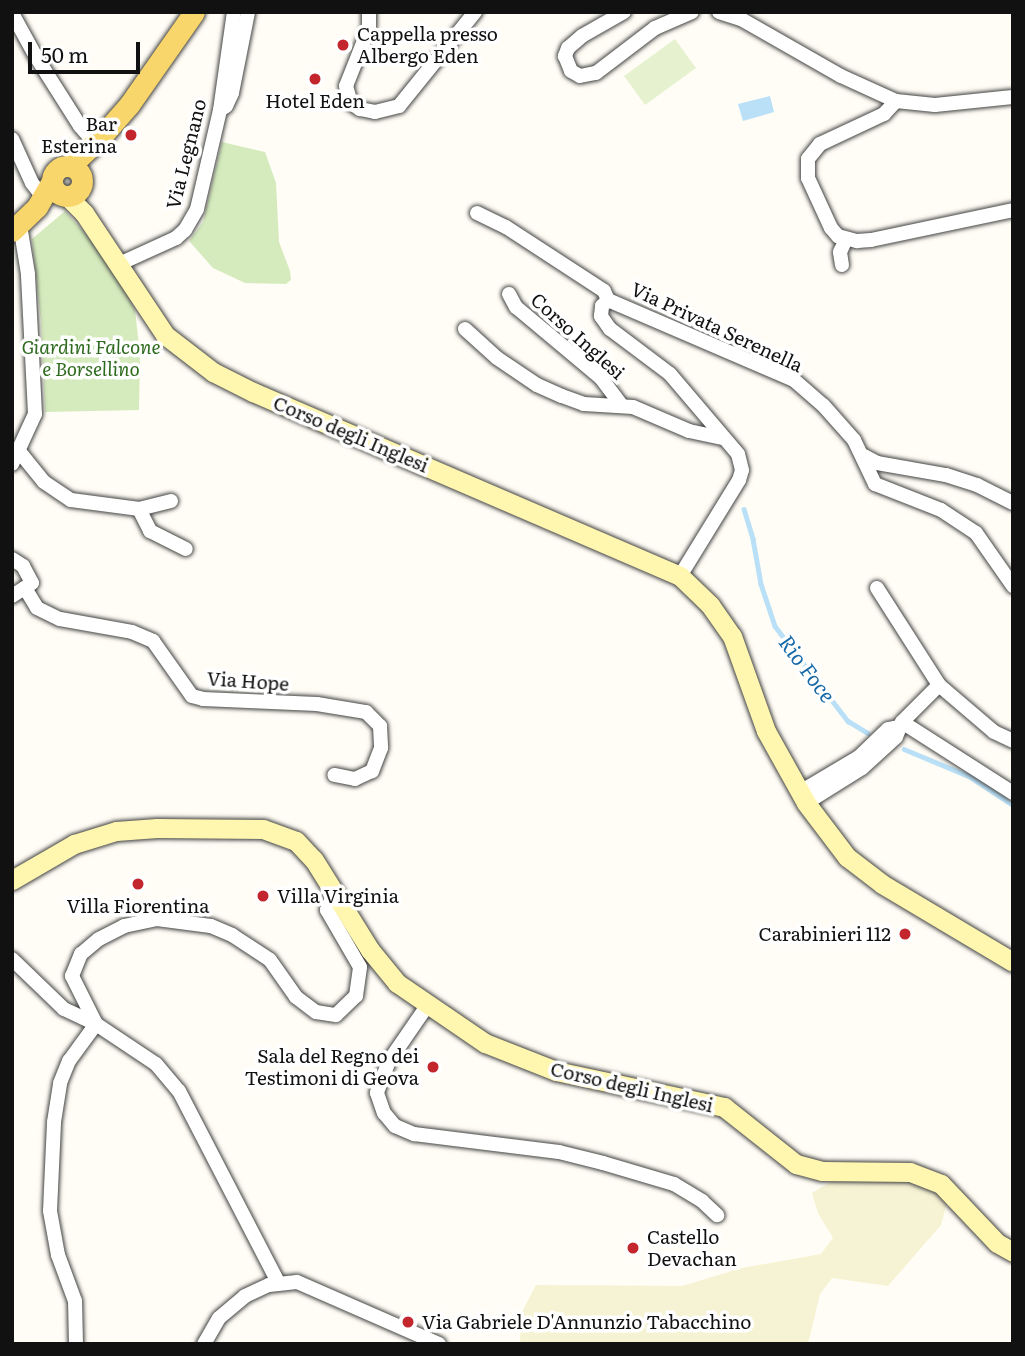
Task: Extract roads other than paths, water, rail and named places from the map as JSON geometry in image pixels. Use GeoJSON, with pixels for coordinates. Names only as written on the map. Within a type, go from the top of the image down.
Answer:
{"type":"FeatureCollection","features":[{"type":"Feature","properties":{"kind":"main road"},"geometry":{"type":"LineString","coordinates":[[16,228],[61,188],[137,94],[194,12]]}},
{"type":"Feature","properties":{"kind":"main road","name":"Corso degli Inglesi"},"geometry":{"type":"LineString","coordinates":[[61,188],[83,213],[165,335],[213,372],[253,392],[680,576],[710,605],[732,636],[766,731],[803,797],[827,832],[856,864],[882,884],[1013,962]]}},
{"type":"Feature","properties":{"kind":"main road","name":"Corso degli Inglesi"},"geometry":{"type":"LineString","coordinates":[[12,880],[74,844],[116,831],[157,828],[264,829],[296,841],[335,890],[370,950],[397,983],[427,1006],[485,1043],[556,1071],[724,1107],[796,1164],[822,1171],[910,1172],[941,1184],[997,1242],[1013,1252]]}},
{"type":"Feature","properties":{"kind":"street","name":"Via Legnano"},"geometry":{"type":"LineString","coordinates":[[119,264],[176,237],[185,230],[197,209],[220,110],[234,12]]}},
{"type":"Feature","properties":{"kind":"street"},"geometry":{"type":"LineString","coordinates":[[220,110],[232,93],[248,12]]}},
{"type":"Feature","properties":{"kind":"street"},"geometry":{"type":"LineString","coordinates":[[369,12],[369,28],[346,86],[351,103],[360,109],[374,112],[386,111],[404,101],[475,12]]}},
{"type":"Feature","properties":{"kind":"street"},"geometry":{"type":"LineString","coordinates":[[624,12],[582,36],[568,48],[565,56],[571,71],[580,76],[596,73],[655,28],[692,12]]}},
{"type":"Feature","properties":{"kind":"street"},"geometry":{"type":"LineString","coordinates":[[719,12],[741,19],[841,76],[897,101],[935,105],[1013,97]]}},
{"type":"Feature","properties":{"kind":"street"},"geometry":{"type":"LineString","coordinates":[[12,13],[80,126],[97,141]]}},
{"type":"Feature","properties":{"kind":"street"},"geometry":{"type":"LineString","coordinates":[[897,101],[884,114],[820,144],[808,159],[808,178],[831,228],[846,239],[871,240],[1013,210]]}},
{"type":"Feature","properties":{"kind":"street"},"geometry":{"type":"LineString","coordinates":[[12,139],[32,183],[61,188]]}},
{"type":"Feature","properties":{"kind":"street","name":"Via Privata Serenella"},"geometry":{"type":"LineString","coordinates":[[477,213],[506,227],[604,291],[608,301],[794,380],[823,405],[864,456],[875,484],[941,510],[976,534],[1013,586]]}},
{"type":"Feature","properties":{"kind":"street"},"geometry":{"type":"LineString","coordinates":[[16,228],[28,274],[35,414],[15,457],[44,482],[71,500],[139,509],[171,501]]}},
{"type":"Feature","properties":{"kind":"street"},"geometry":{"type":"LineString","coordinates":[[842,265],[840,252],[846,239]]}},
{"type":"Feature","properties":{"kind":"street","name":"Corso Inglesi"},"geometry":{"type":"LineString","coordinates":[[509,294],[516,307],[601,378],[622,406]]}},
{"type":"Feature","properties":{"kind":"street"},"geometry":{"type":"LineString","coordinates":[[608,301],[601,316],[610,329],[670,374],[738,454],[742,470],[739,480],[680,576]]}},
{"type":"Feature","properties":{"kind":"street"},"geometry":{"type":"LineString","coordinates":[[465,330],[497,358],[537,385],[583,404],[633,407],[689,431],[723,438]]}},
{"type":"Feature","properties":{"kind":"street"},"geometry":{"type":"LineString","coordinates":[[864,456],[877,463],[946,475],[977,485],[1013,503]]}},
{"type":"Feature","properties":{"kind":"street"},"geometry":{"type":"LineString","coordinates":[[139,509],[150,531],[186,549]]}},
{"type":"Feature","properties":{"kind":"street","name":"Via Hope"},"geometry":{"type":"LineString","coordinates":[[12,559],[23,566],[32,583],[18,592],[37,608],[60,619],[132,632],[153,641],[192,696],[203,699],[317,704],[366,712],[380,726],[381,748],[372,771],[355,779],[334,775]]}},
{"type":"Feature","properties":{"kind":"street"},"geometry":{"type":"LineString","coordinates":[[877,588],[939,685],[994,732],[1013,741]]}},
{"type":"Feature","properties":{"kind":"street"},"geometry":{"type":"LineString","coordinates":[[803,797],[862,768],[896,737],[900,724],[939,685]]}},
{"type":"Feature","properties":{"kind":"street"},"geometry":{"type":"LineString","coordinates":[[900,724],[1013,793]]}},
{"type":"Feature","properties":{"kind":"street"},"geometry":{"type":"LineString","coordinates":[[96,1024],[72,976],[81,954],[99,939],[124,926],[156,919],[211,926],[232,935],[270,960],[296,997],[316,1012],[336,1014],[356,996],[360,967],[327,910],[335,890]]}},
{"type":"Feature","properties":{"kind":"street"},"geometry":{"type":"LineString","coordinates":[[12,959],[64,1009],[96,1024],[156,1064],[178,1091],[279,1284]]}},
{"type":"Feature","properties":{"kind":"street"},"geometry":{"type":"LineString","coordinates":[[427,1006],[389,1060],[377,1093],[384,1113],[395,1126],[414,1135],[559,1152],[603,1163],[674,1184],[702,1201],[717,1215]]}},
{"type":"Feature","properties":{"kind":"street"},"geometry":{"type":"LineString","coordinates":[[76,1344],[75,1301],[58,1255],[50,1211],[54,1132],[60,1083],[69,1060],[96,1024]]}},
{"type":"Feature","properties":{"kind":"street"},"geometry":{"type":"LineString","coordinates":[[204,1344],[219,1318],[245,1296],[269,1284],[297,1282],[439,1344]]}},
{"type":"Feature","properties":{"kind":"water"},"geometry":{"type":"Polygon","coordinates":[[[770,96],[774,112],[743,121],[738,104],[770,96]]]}},
{"type":"Feature","properties":{"kind":"waterway","name":"Rio Foce"},"geometry":{"type":"LineString","coordinates":[[744,509],[753,539],[761,584],[775,626],[848,721],[868,733]]}},
{"type":"Feature","properties":{"kind":"waterway","name":"Rio Foce"},"geometry":{"type":"LineString","coordinates":[[904,749],[969,776],[1013,805]]}},
{"type":"Feature","properties":{"kind":"place","name":"Cappella presso Albergo Eden"},"geometry":{"type":"Point","coordinates":[343,45]}},
{"type":"Feature","properties":{"kind":"place","name":"Hotel Eden"},"geometry":{"type":"Point","coordinates":[315,79]}},
{"type":"Feature","properties":{"kind":"place","name":"Bar Esterina"},"geometry":{"type":"Point","coordinates":[131,135]}},
{"type":"Feature","properties":{"kind":"place","name":"Villa Fiorentina"},"geometry":{"type":"Point","coordinates":[138,884]}},
{"type":"Feature","properties":{"kind":"place","name":"Villa Virginia"},"geometry":{"type":"Point","coordinates":[263,896]}},
{"type":"Feature","properties":{"kind":"place","name":"Carabinieri 112"},"geometry":{"type":"Point","coordinates":[905,934]}},
{"type":"Feature","properties":{"kind":"place","name":"Sala del Regno dei Testimoni di Geova"},"geometry":{"type":"Point","coordinates":[433,1067]}},
{"type":"Feature","properties":{"kind":"place","name":"Castello Devachan"},"geometry":{"type":"Point","coordinates":[633,1248]}},
{"type":"Feature","properties":{"kind":"place","name":"Via Gabriele D'Annunzio Tabacchino"},"geometry":{"type":"Point","coordinates":[408,1322]}},
{"type":"Feature","properties":{"kind":"park label","name":"Giardini Falcone e Borsellino"},"geometry":{"type":"Point","coordinates":[91,358]}}]}
